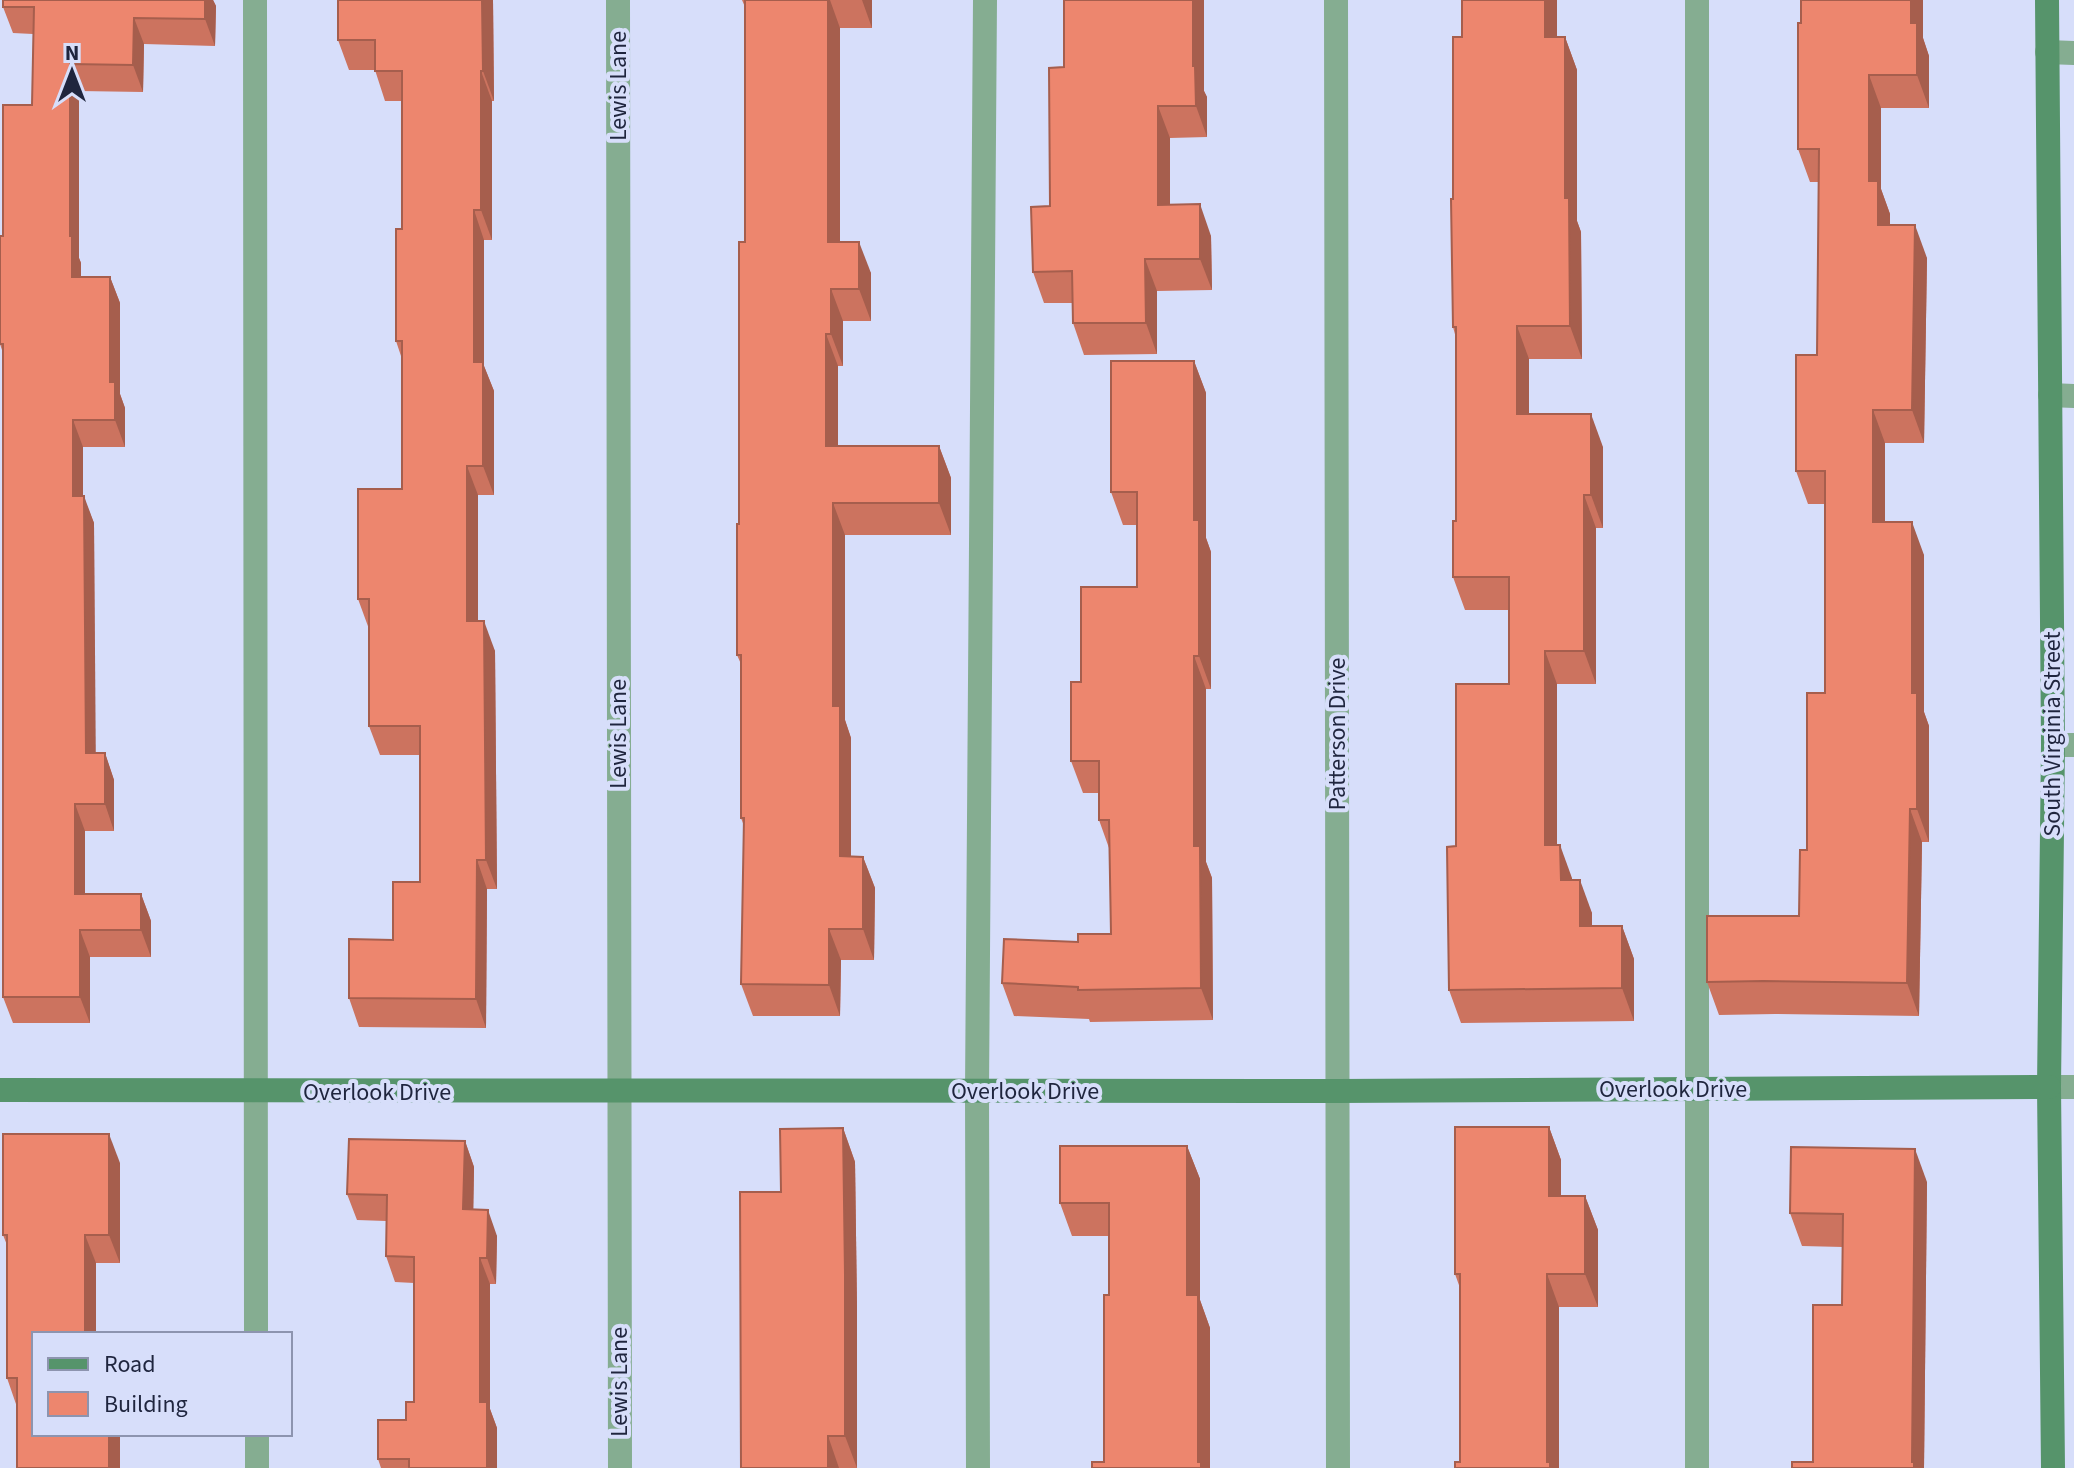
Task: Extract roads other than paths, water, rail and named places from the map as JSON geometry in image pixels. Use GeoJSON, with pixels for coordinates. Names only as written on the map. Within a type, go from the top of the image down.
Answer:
{"type":"FeatureCollection","features":[{"type":"Feature","properties":{"kind":"street"},"geometry":{"type":"LineString","coordinates":[[255,0],[256,1332]]}},
{"type":"Feature","properties":{"kind":"street","name":"Lewis Lane"},"geometry":{"type":"LineString","coordinates":[[618,0],[620,1468]]}},
{"type":"Feature","properties":{"kind":"street"},"geometry":{"type":"LineString","coordinates":[[978,1468],[977,1091],[985,0]]}},
{"type":"Feature","properties":{"kind":"street","name":"Patterson Drive"},"geometry":{"type":"LineString","coordinates":[[1336,0],[1338,1468]]}},
{"type":"Feature","properties":{"kind":"street"},"geometry":{"type":"LineString","coordinates":[[1697,0],[1697,1468]]}},
{"type":"Feature","properties":{"kind":"street","name":"South Virginia Street"},"geometry":{"type":"LineString","coordinates":[[2047,0],[2062,395],[2064,745],[2049,1087],[2060,1454]]}},
{"type":"Feature","properties":{"kind":"street"},"geometry":{"type":"LineString","coordinates":[[2047,52],[2074,53]]}},
{"type":"Feature","properties":{"kind":"street"},"geometry":{"type":"LineString","coordinates":[[2049,1087],[2074,1087]]}},
{"type":"Feature","properties":{"kind":"street","name":"Overlook Drive"},"geometry":{"type":"LineString","coordinates":[[0,1090],[1337,1091],[2049,1087]]}},
{"type":"Feature","properties":{"kind":"street"},"geometry":{"type":"LineString","coordinates":[[257,1436],[257,1468]]}}]}
